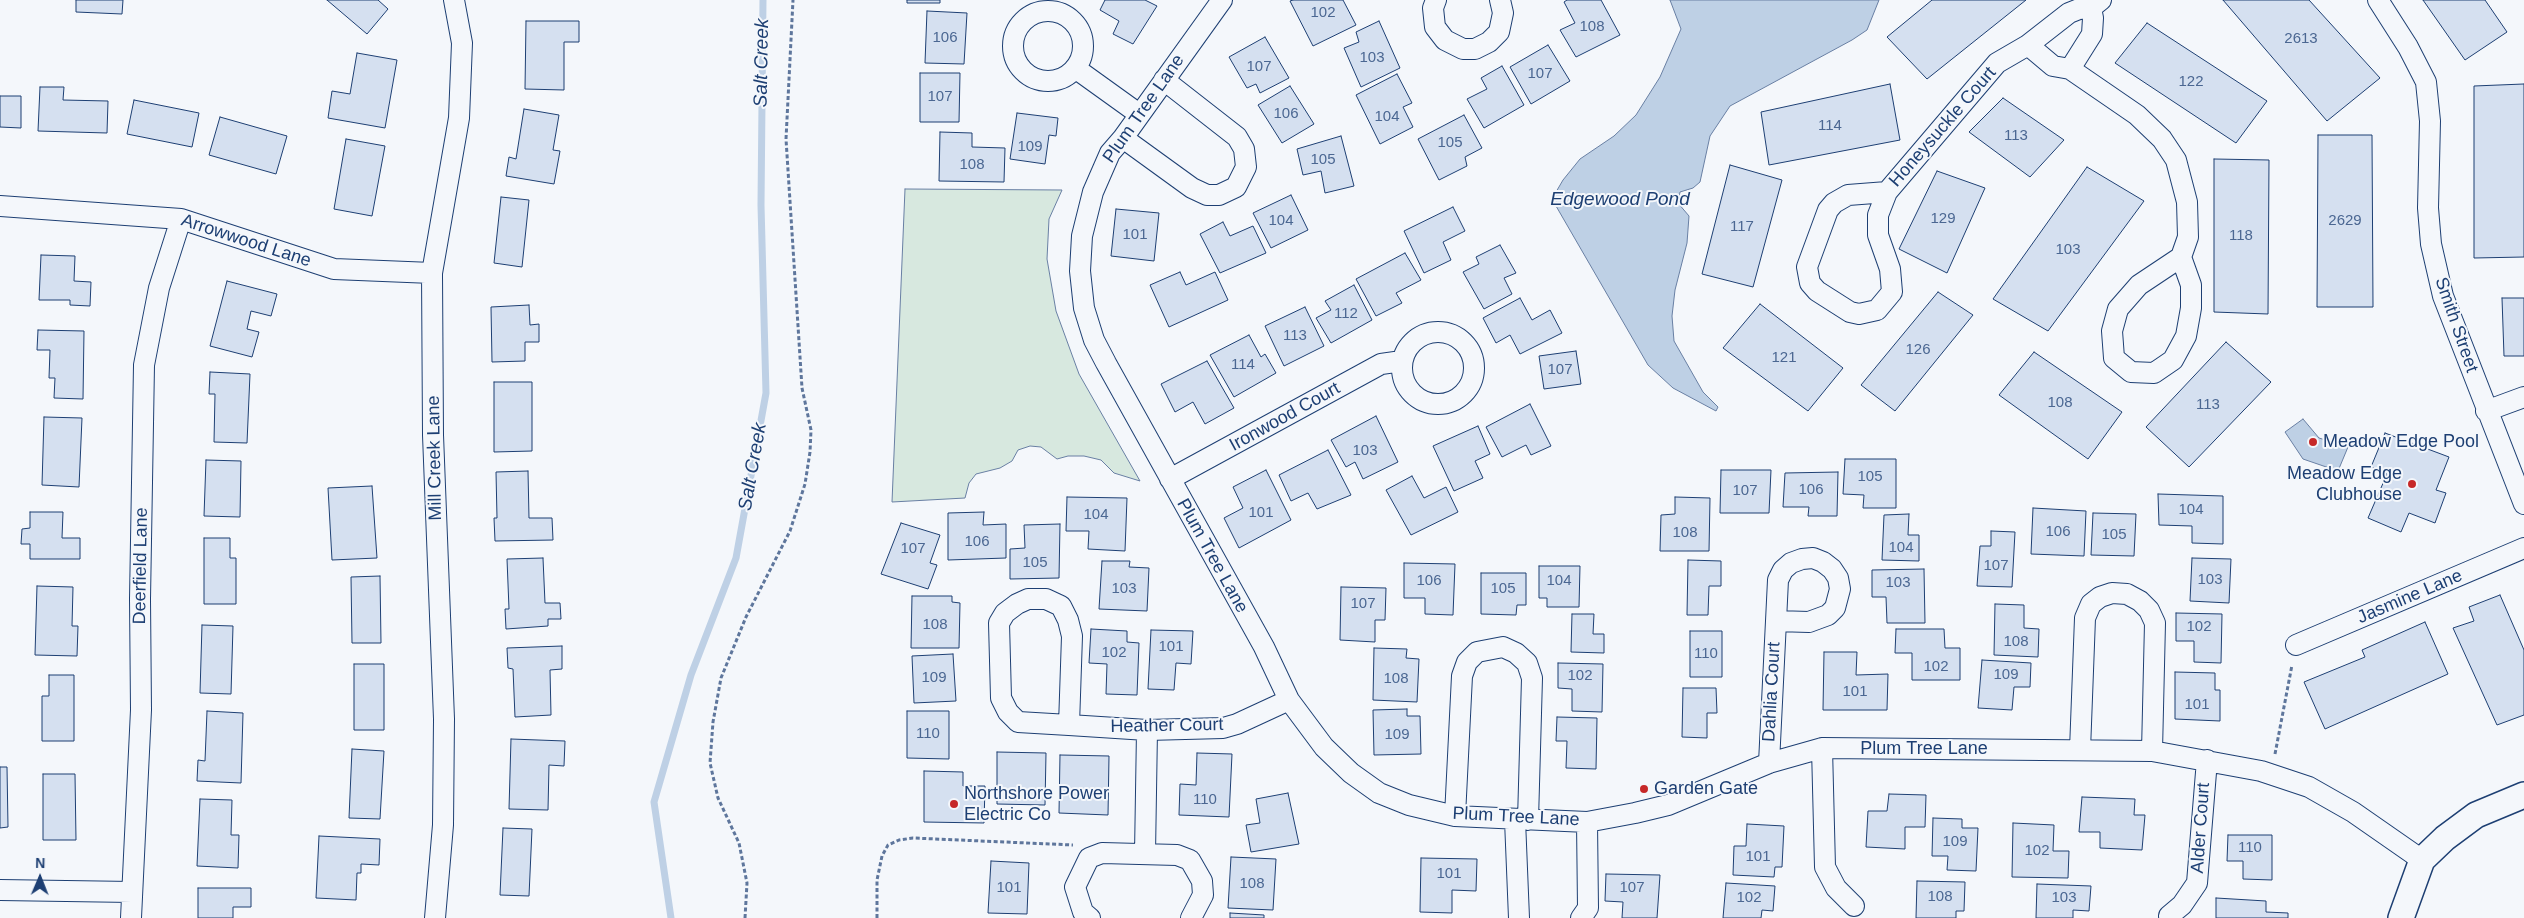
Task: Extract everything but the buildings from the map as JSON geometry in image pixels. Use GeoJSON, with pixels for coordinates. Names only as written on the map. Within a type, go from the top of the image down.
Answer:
{"type":"FeatureCollection","features":[{"type":"Feature","properties":{"kind":"street","name":"Mill Creek Lane"},"geometry":{"type":"LineString","coordinates":[[436,918],[443,825],[444,719],[433,435],[432,273],[459,118],[462,43],[454,0]]}},
{"type":"Feature","properties":{"kind":"street","name":"Plum Tree Lane"},"geometry":{"type":"LineString","coordinates":[[1222,0],[1123,138],[1110,153],[1093,192],[1082,236],[1080,272],[1084,308],[1094,340],[1106,363],[1264,647],[1289,700],[1324,747],[1351,773],[1380,793],[1409,805],[1455,816],[1587,822],[1635,813],[1668,804],[1769,763],[1822,748],[2152,751],[2207,760],[2270,774],[2309,787],[2353,812],[2422,860]]}},
{"type":"Feature","properties":{"kind":"street"},"geometry":{"type":"LineString","coordinates":[[1436,0],[1433,8],[1435,27],[1445,40],[1463,49],[1474,49],[1490,42],[1499,32],[1504,13],[1500,0]]}},
{"type":"Feature","properties":{"kind":"street","name":"Smith Street"},"geometry":{"type":"LineString","coordinates":[[2378,0],[2408,47],[2426,82],[2430,121],[2428,208],[2431,244],[2442,296],[2486,412],[2524,504]]}},
{"type":"Feature","properties":{"kind":"street"},"geometry":{"type":"LineString","coordinates":[[2070,69],[2092,34],[2096,4]]}},
{"type":"Feature","properties":{"kind":"street","name":"Honeysuckle Court"},"geometry":{"type":"LineString","coordinates":[[1887,192],[1848,195],[1834,203],[1828,210],[1807,267],[1810,283],[1817,291],[1850,312],[1859,314],[1877,310],[1892,292],[1890,269],[1878,235],[1878,215],[1887,192],[1997,63],[2028,45],[2069,13],[2096,4]]}},
{"type":"Feature","properties":{"kind":"street"},"geometry":{"type":"LineString","coordinates":[[2028,45],[2053,66],[2070,69],[2137,115],[2162,139],[2170,150],[2182,176],[2187,202],[2188,237],[2182,257],[2191,285],[2191,308],[2186,336],[2173,360],[2154,373],[2131,372],[2114,358],[2112,331],[2118,309],[2139,285],[2182,257]]}},
{"type":"Feature","properties":{"kind":"street"},"geometry":{"type":"LineString","coordinates":[[1075,68],[1139,114]]}},
{"type":"Feature","properties":{"kind":"street"},"geometry":{"type":"LineString","coordinates":[[1123,138],[1192,188],[1207,195],[1219,194],[1236,186],[1246,167],[1244,149],[1237,137],[1164,80]]}},
{"type":"Feature","properties":{"kind":"street","name":"Arrowwood Lane"},"geometry":{"type":"LineString","coordinates":[[0,206],[181,218],[334,269],[432,273]]}},
{"type":"Feature","properties":{"kind":"street","name":"Deerfield Lane"},"geometry":{"type":"LineString","coordinates":[[131,918],[141,710],[140,599],[144,365],[159,288],[181,218]]}},
{"type":"Feature","properties":{"kind":"street","name":"Ironwood Court"},"geometry":{"type":"LineString","coordinates":[[1170,479],[1381,364],[1402,361]]}},
{"type":"Feature","properties":{"kind":"street"},"geometry":{"type":"LineString","coordinates":[[2486,412],[2524,397]]}},
{"type":"Feature","properties":{"kind":"street","name":"Jasmine Lane"},"geometry":{"type":"LineString","coordinates":[[2296,646],[2524,548]]}},
{"type":"Feature","properties":{"kind":"street"},"geometry":{"type":"LineString","coordinates":[[2080,750],[2085,618],[2091,604],[2100,597],[2112,593],[2127,594],[2140,601],[2149,610],[2155,624],[2152,751]]}},
{"type":"Feature","properties":{"kind":"street","name":"Heather Court"},"geometry":{"type":"LineString","coordinates":[[1069,725],[1072,636],[1068,620],[1061,606],[1046,599],[1028,599],[1005,613],[999,623],[1002,698],[1008,712],[1018,722],[1147,730],[1222,728],[1237,724],[1289,700]]}},
{"type":"Feature","properties":{"kind":"street","name":"Dahlia Court"},"geometry":{"type":"LineString","coordinates":[[1769,763],[1776,621]]}},
{"type":"Feature","properties":{"kind":"street"},"geometry":{"type":"LineString","coordinates":[[1455,816],[1462,676],[1467,662],[1477,652],[1503,647],[1516,652],[1527,663],[1532,678],[1521,820],[1519,918]]}},
{"type":"Feature","properties":{"kind":"street"},"geometry":{"type":"LineString","coordinates":[[1145,854],[1147,730]]}},
{"type":"Feature","properties":{"kind":"street"},"geometry":{"type":"LineString","coordinates":[[1822,748],[1825,867],[1836,888],[1854,906]]}},
{"type":"Feature","properties":{"kind":"street","name":"Alder Court"},"geometry":{"type":"LineString","coordinates":[[2169,916],[2182,905],[2198,883],[2207,760]]}},
{"type":"Feature","properties":{"kind":"street"},"geometry":{"type":"LineString","coordinates":[[2400,918],[2422,860],[2444,838],[2476,815],[2524,795]]}},
{"type":"Feature","properties":{"kind":"street"},"geometry":{"type":"LineString","coordinates":[[1581,918],[1588,908],[1587,822]]}},
{"type":"Feature","properties":{"kind":"street"},"geometry":{"type":"LineString","coordinates":[[1090,918],[1083,912],[1076,888],[1089,858],[1102,853],[1178,855],[1190,860],[1196,867],[1202,881],[1202,895],[1191,918]]}},
{"type":"Feature","properties":{"kind":"street"},"geometry":{"type":"LineString","coordinates":[[0,890],[132,892]]}},
{"type":"Feature","properties":{"kind":"path"},"geometry":{"type":"LineString","coordinates":[[745,918],[747,883],[739,843],[718,798],[710,763],[713,722],[721,678],[746,617],[790,531],[805,484],[810,452],[811,430],[802,388],[786,139],[792,0]]}},
{"type":"Feature","properties":{"kind":"path"},"geometry":{"type":"LineString","coordinates":[[2270,774],[2296,646]]}},
{"type":"Feature","properties":{"kind":"path"},"geometry":{"type":"LineString","coordinates":[[876,918],[877,880],[882,856],[888,845],[899,840],[913,838],[1069,844],[1102,853]]}},
{"type":"Feature","properties":{"kind":"shaded area"},"geometry":{"type":"Polygon","coordinates":[[[905,189],[1062,190],[1049,219],[1047,259],[1056,311],[1079,374],[1140,481],[1114,473],[1101,460],[1084,456],[1068,456],[1057,459],[1041,447],[1030,446],[1018,450],[1012,461],[1000,468],[976,474],[969,483],[965,498],[892,502],[905,189]]]}},
{"type":"Feature","properties":{"kind":"water","name":"Edgewood Pond"},"geometry":{"type":"Polygon","coordinates":[[[1670,0],[1879,0],[1867,30],[1730,106],[1710,136],[1700,182],[1693,188],[1680,192],[1678,203],[1689,216],[1687,243],[1675,290],[1672,316],[1674,341],[1703,392],[1718,407],[1716,411],[1673,388],[1648,365],[1556,206],[1556,192],[1563,180],[1580,159],[1614,136],[1636,115],[1660,77],[1681,29],[1670,0]]]}},
{"type":"Feature","properties":{"kind":"water","name":"Meadow Edge Pool"},"geometry":{"type":"Polygon","coordinates":[[[2303,419],[2319,438],[2348,447],[2338,471],[2303,459],[2285,432],[2303,419]]]}},
{"type":"Feature","properties":{"kind":"waterway","name":"Salt Creek"},"geometry":{"type":"LineString","coordinates":[[671,918],[654,802],[691,675],[736,558],[766,393],[761,205],[763,0]]}},
{"type":"Feature","properties":{"kind":"place","name":"Meadow Edge Pool"},"geometry":{"type":"Point","coordinates":[2313,442]}},
{"type":"Feature","properties":{"kind":"place","name":"Meadow Edge Clubhouse"},"geometry":{"type":"Point","coordinates":[2412,484]}},
{"type":"Feature","properties":{"kind":"place","name":"Garden Gate"},"geometry":{"type":"Point","coordinates":[1644,789]}},
{"type":"Feature","properties":{"kind":"place","name":"Northshore Power Electric Co"},"geometry":{"type":"Point","coordinates":[954,804]}}]}
